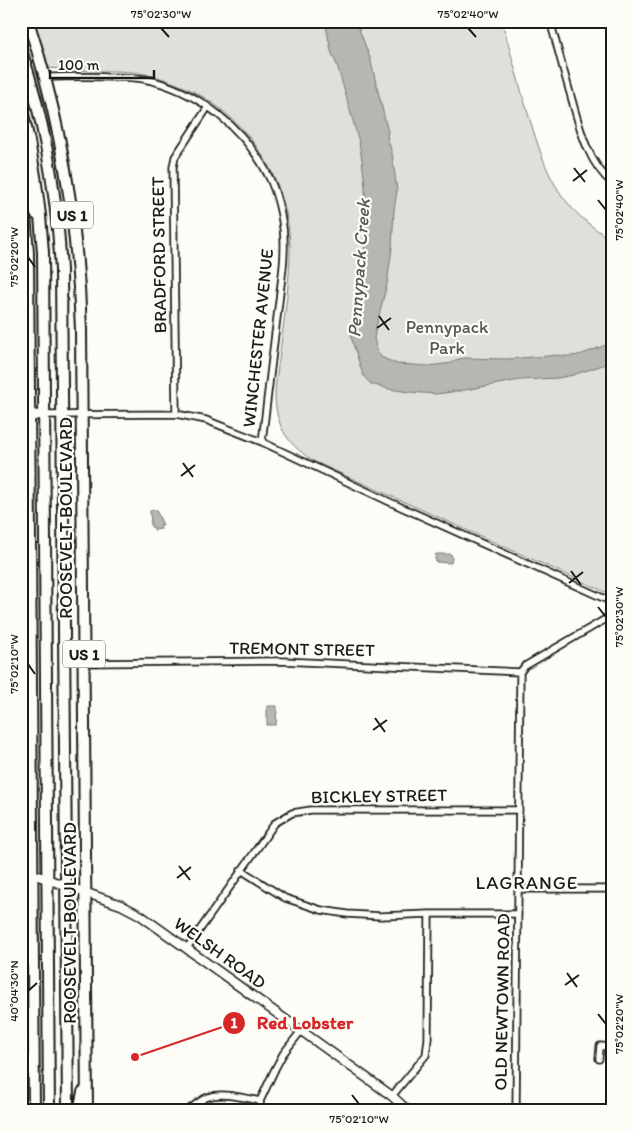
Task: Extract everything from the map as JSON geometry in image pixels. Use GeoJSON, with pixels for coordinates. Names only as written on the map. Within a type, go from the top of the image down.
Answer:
{"type":"FeatureCollection","features":[{"type":"Feature","properties":{"kind":"highway","name":"ROOSEVELT BOULEVARD"},"geometry":{"type":"LineString","coordinates":[[28,21],[45,77],[62,152],[77,251],[81,316],[87,1111]]}},
{"type":"Feature","properties":{"kind":"highway","name":"ROOSEVELT BOULEVARD"},"geometry":{"type":"LineString","coordinates":[[21,50],[36,98],[52,174],[57,212],[62,290],[68,1111]]}},
{"type":"Feature","properties":{"kind":"highway","name":"ROOSEVELT BOULEVARD"},"geometry":{"type":"LineString","coordinates":[[21,105],[33,157],[42,232],[49,1111]]}},
{"type":"Feature","properties":{"kind":"highway"},"geometry":{"type":"LineString","coordinates":[[21,170],[42,232]]}},
{"type":"Feature","properties":{"kind":"highway","name":"ROOSEVELT BOULEVARD"},"geometry":{"type":"LineString","coordinates":[[21,181],[28,253],[25,415],[26,711],[33,874],[35,1111]]}},
{"type":"Feature","properties":{"kind":"highway"},"geometry":{"type":"LineString","coordinates":[[35,1111],[49,1048]]}},
{"type":"Feature","properties":{"kind":"highway"},"geometry":{"type":"LineString","coordinates":[[79,1111],[87,1075]]}},
{"type":"Feature","properties":{"kind":"main road","name":"WELSH ROAD"},"geometry":{"type":"LineString","coordinates":[[21,870],[132,910],[255,996],[392,1096],[408,1111]]}},
{"type":"Feature","properties":{"kind":"street"},"geometry":{"type":"LineString","coordinates":[[550,21],[582,137],[595,162],[612,183]]}},
{"type":"Feature","properties":{"kind":"street","name":"WINCHESTER AVENUE"},"geometry":{"type":"LineString","coordinates":[[45,77],[96,76],[142,78],[175,88],[192,96],[226,120],[258,158],[270,180],[277,200],[282,224],[284,249],[262,442],[612,602]]}},
{"type":"Feature","properties":{"kind":"street","name":"BRADFORD STREET"},"geometry":{"type":"LineString","coordinates":[[176,414],[173,167],[175,157],[208,107]]}},
{"type":"Feature","properties":{"kind":"street"},"geometry":{"type":"LineString","coordinates":[[25,415],[176,414],[206,420],[262,442]]}},
{"type":"Feature","properties":{"kind":"street"},"geometry":{"type":"LineString","coordinates":[[520,672],[525,666],[604,620],[612,613]]}},
{"type":"Feature","properties":{"kind":"street","name":"TREMONT STREET"},"geometry":{"type":"LineString","coordinates":[[84,663],[282,661],[520,672]]}},
{"type":"Feature","properties":{"kind":"street","name":"OLD NEWTOWN ROAD"},"geometry":{"type":"LineString","coordinates":[[516,1111],[520,672]]}},
{"type":"Feature","properties":{"kind":"street","name":"BICKLEY STREET"},"geometry":{"type":"LineString","coordinates":[[187,948],[275,822],[292,813],[311,810],[519,810]]}},
{"type":"Feature","properties":{"kind":"street"},"geometry":{"type":"LineString","coordinates":[[241,870],[285,898],[321,910],[381,916],[518,914]]}},
{"type":"Feature","properties":{"kind":"street"},"geometry":{"type":"LineString","coordinates":[[518,889],[612,889]]}},
{"type":"Feature","properties":{"kind":"street"},"geometry":{"type":"LineString","coordinates":[[392,1096],[426,1055],[428,1039],[429,914]]}},
{"type":"Feature","properties":{"kind":"street"},"geometry":{"type":"LineString","coordinates":[[261,1111],[260,1101],[283,1054],[301,1030]]}},
{"type":"Feature","properties":{"kind":"street"},"geometry":{"type":"LineString","coordinates":[[599,1059],[600,1046],[612,1047]]}},
{"type":"Feature","properties":{"kind":"street"},"geometry":{"type":"LineString","coordinates":[[188,1111],[198,1102],[209,1096],[234,1096],[260,1101]]}},
{"type":"Feature","properties":{"kind":"shaded area"},"geometry":{"type":"Polygon","coordinates":[[[325,21],[356,21],[370,58],[392,153],[397,191],[392,248],[387,284],[374,338],[377,351],[381,357],[397,364],[429,366],[452,363],[455,360],[464,358],[507,359],[559,355],[572,356],[612,343],[612,362],[558,378],[520,380],[436,394],[389,389],[371,384],[367,380],[363,375],[351,337],[353,314],[359,298],[366,233],[365,186],[362,160],[359,142],[338,68],[331,51],[325,21]]]}},
{"type":"Feature","properties":{"kind":"shaded area"},"geometry":{"type":"Polygon","coordinates":[[[156,510],[163,525],[160,525],[161,529],[154,530],[154,527],[151,527],[150,511],[156,510]]]}},
{"type":"Feature","properties":{"kind":"shaded area"},"geometry":{"type":"Polygon","coordinates":[[[436,554],[451,554],[451,563],[436,562],[436,554]]]}},
{"type":"Feature","properties":{"kind":"shaded area"},"geometry":{"type":"Polygon","coordinates":[[[267,706],[277,706],[276,725],[267,725],[267,706]]]}},
{"type":"Feature","properties":{"kind":"shaded area"},"geometry":{"type":"Polygon","coordinates":[[[21,721],[25,721],[23,859],[21,858],[21,721]]]}},
{"type":"Feature","properties":{"kind":"shaded area"},"geometry":{"type":"Polygon","coordinates":[[[22,885],[24,1111],[21,1111],[22,885]]]}},
{"type":"Feature","properties":{"kind":"green space","name":"Pennypack Park"},"geometry":{"type":"Polygon","coordinates":[[[33,21],[502,21],[530,120],[542,157],[554,183],[564,199],[576,212],[612,240],[612,595],[315,462],[291,443],[278,419],[275,398],[286,308],[290,255],[288,226],[282,198],[272,172],[258,148],[240,126],[219,108],[195,92],[169,81],[134,72],[49,68],[33,21]]]}},
{"type":"Feature","properties":{"kind":"place","name":"Red Lobster"},"geometry":{"type":"Point","coordinates":[135,1057]}},
{"type":"Feature","properties":{"kind":"district","name":"LAGRANGE"},"geometry":{"type":"Point","coordinates":[527,882]}},
{"type":"Feature","properties":{"kind":"water label","name":"Pennypack Creek"},"geometry":{"type":"Point","coordinates":[358,268]}}]}
